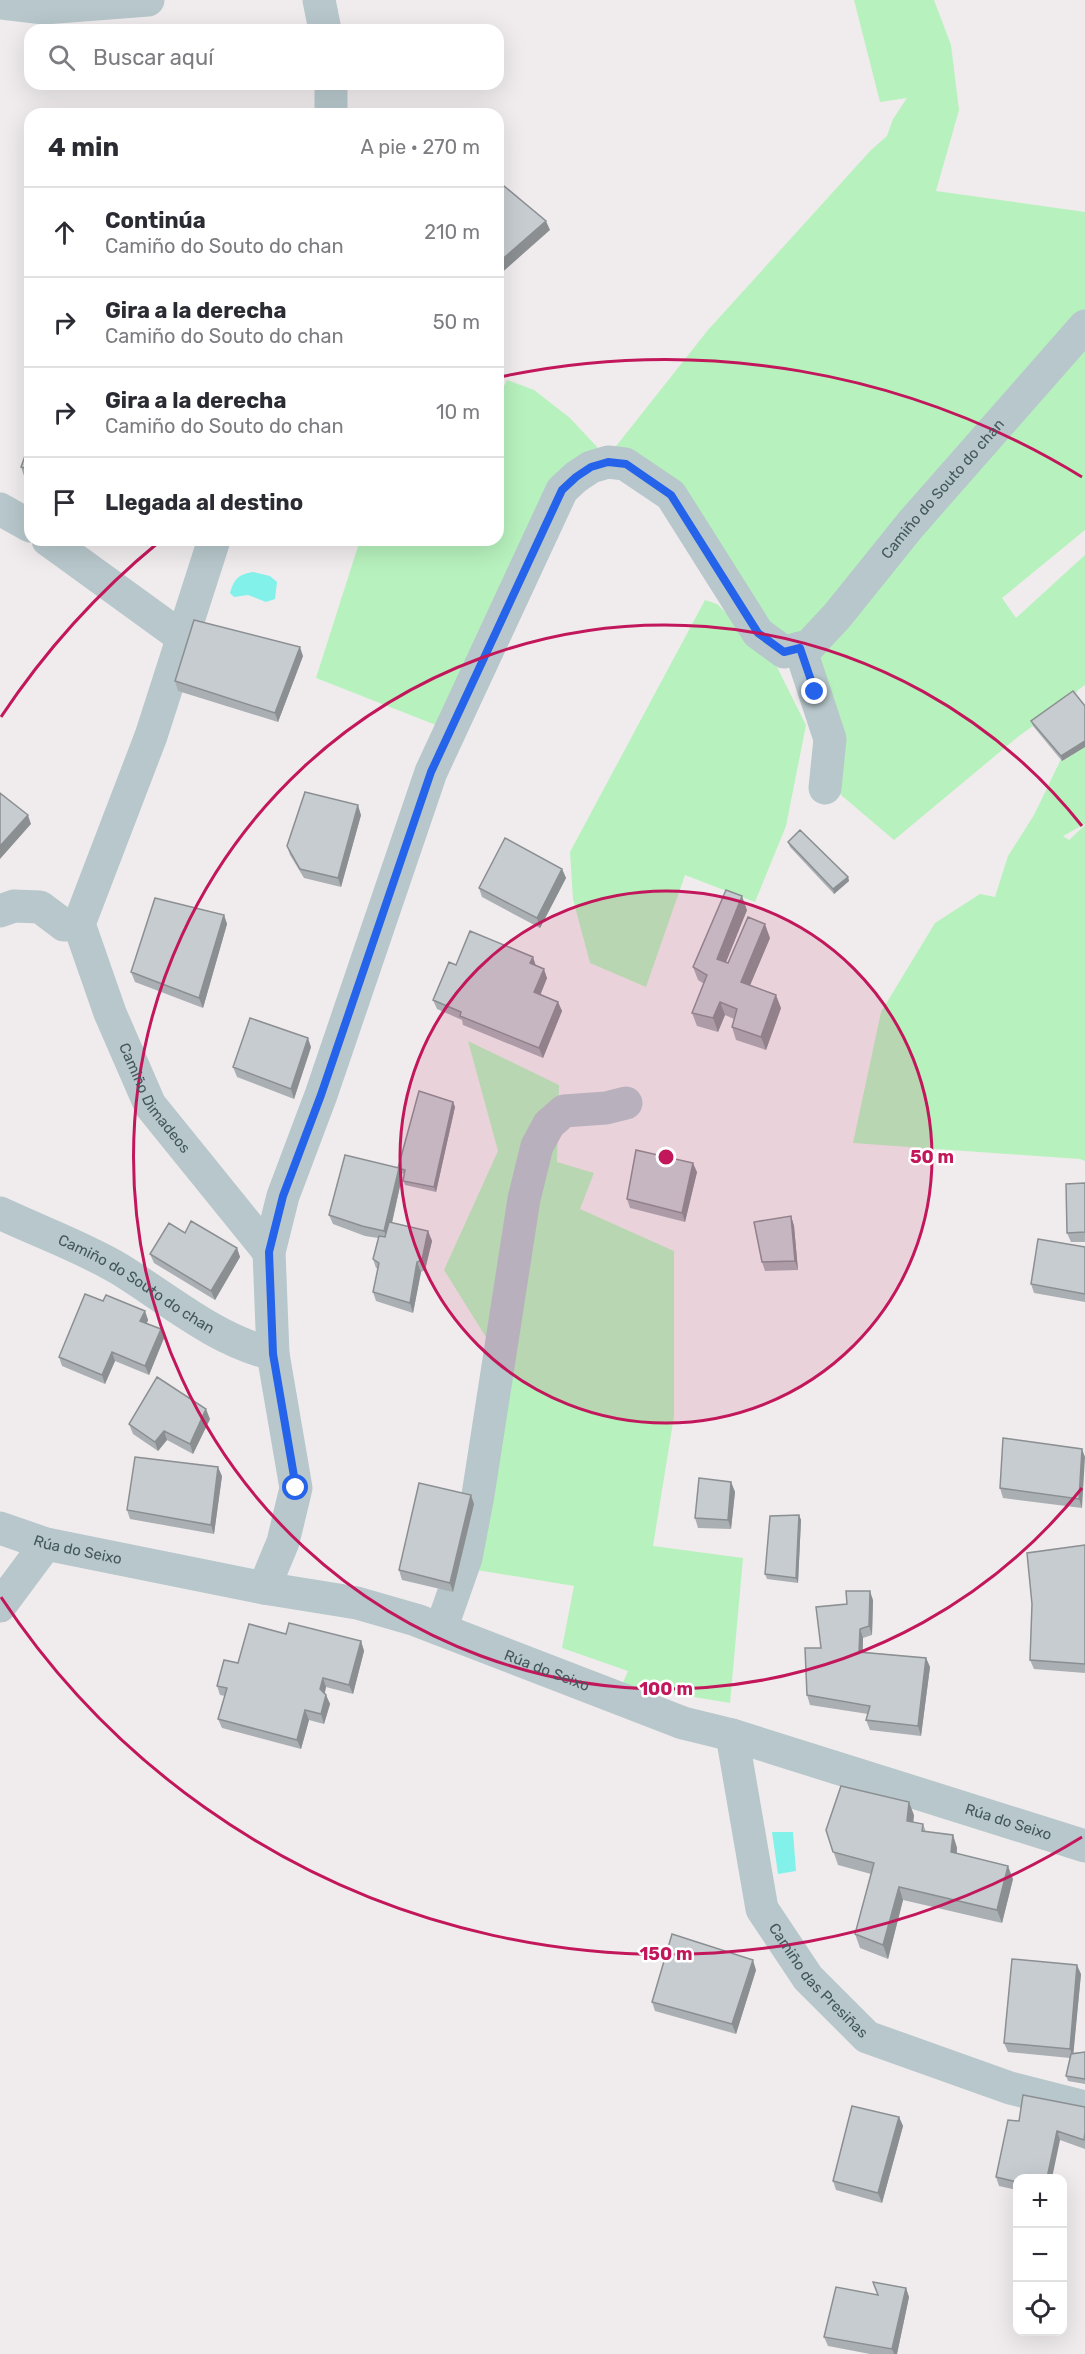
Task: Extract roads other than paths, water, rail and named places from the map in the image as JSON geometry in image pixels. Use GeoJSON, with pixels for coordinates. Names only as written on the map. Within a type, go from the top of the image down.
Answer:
{"type":"FeatureCollection","features":[{"type":"Feature","properties":{"kind":"street"},"geometry":{"type":"LineString","coordinates":[[0,3],[44,8],[148,0]]}},
{"type":"Feature","properties":{"kind":"street"},"geometry":{"type":"LineString","coordinates":[[319,0],[324,24]]}},
{"type":"Feature","properties":{"kind":"street"},"geometry":{"type":"LineString","coordinates":[[331,90],[331,108]]}},
{"type":"Feature","properties":{"kind":"street","name":"Camiño do Souto do chan"},"geometry":{"type":"LineString","coordinates":[[800,648],[809,646],[837,616],[911,524],[1085,326]]}},
{"type":"Feature","properties":{"kind":"street"},"geometry":{"type":"LineString","coordinates":[[264,1588],[283,1542],[296,1488],[273,1354],[269,1252],[283,1196],[321,1095],[431,772],[562,490],[576,477],[591,467],[608,462],[626,464],[671,495],[758,633],[784,652],[800,648],[830,739],[825,788]]}},
{"type":"Feature","properties":{"kind":"street"},"geometry":{"type":"LineString","coordinates":[[0,509],[24,523]]}},
{"type":"Feature","properties":{"kind":"street"},"geometry":{"type":"LineString","coordinates":[[56,546],[183,638]]}},
{"type":"Feature","properties":{"kind":"street"},"geometry":{"type":"LineString","coordinates":[[0,911],[14,906],[40,908],[64,925],[79,924],[151,736],[212,546]]}},
{"type":"Feature","properties":{"kind":"street","name":"Camiño Dimadeos"},"geometry":{"type":"LineString","coordinates":[[79,924],[110,1013],[150,1105],[269,1252]]}},
{"type":"Feature","properties":{"kind":"street"},"geometry":{"type":"LineString","coordinates":[[441,1629],[466,1558],[524,1199],[537,1146],[549,1124],[564,1111],[606,1108],[626,1103]]}},
{"type":"Feature","properties":{"kind":"street","name":"Camiño do Souto do chan"},"geometry":{"type":"LineString","coordinates":[[0,1213],[118,1269],[201,1322],[249,1348],[273,1354]]}},
{"type":"Feature","properties":{"kind":"street","name":"Rúa do Seixo"},"geometry":{"type":"LineString","coordinates":[[0,1528],[46,1544],[264,1588],[357,1603],[417,1620],[683,1722],[732,1735],[1085,1846]]}},
{"type":"Feature","properties":{"kind":"street"},"geometry":{"type":"LineString","coordinates":[[0,1606],[46,1544]]}},
{"type":"Feature","properties":{"kind":"street","name":"Camiño das Presiñas"},"geometry":{"type":"LineString","coordinates":[[732,1735],[762,1909],[808,1978],[867,2037],[1010,2088],[1085,2107]]}},
{"type":"Feature","properties":{"kind":"water"},"geometry":{"type":"Polygon","coordinates":[[[253,572],[270,576],[277,582],[275,599],[266,602],[248,595],[234,597],[230,593],[238,578],[253,572]]]}},
{"type":"Feature","properties":{"kind":"water"},"geometry":{"type":"Polygon","coordinates":[[[772,1832],[793,1832],[796,1871],[778,1874],[772,1832]]]}}]}
